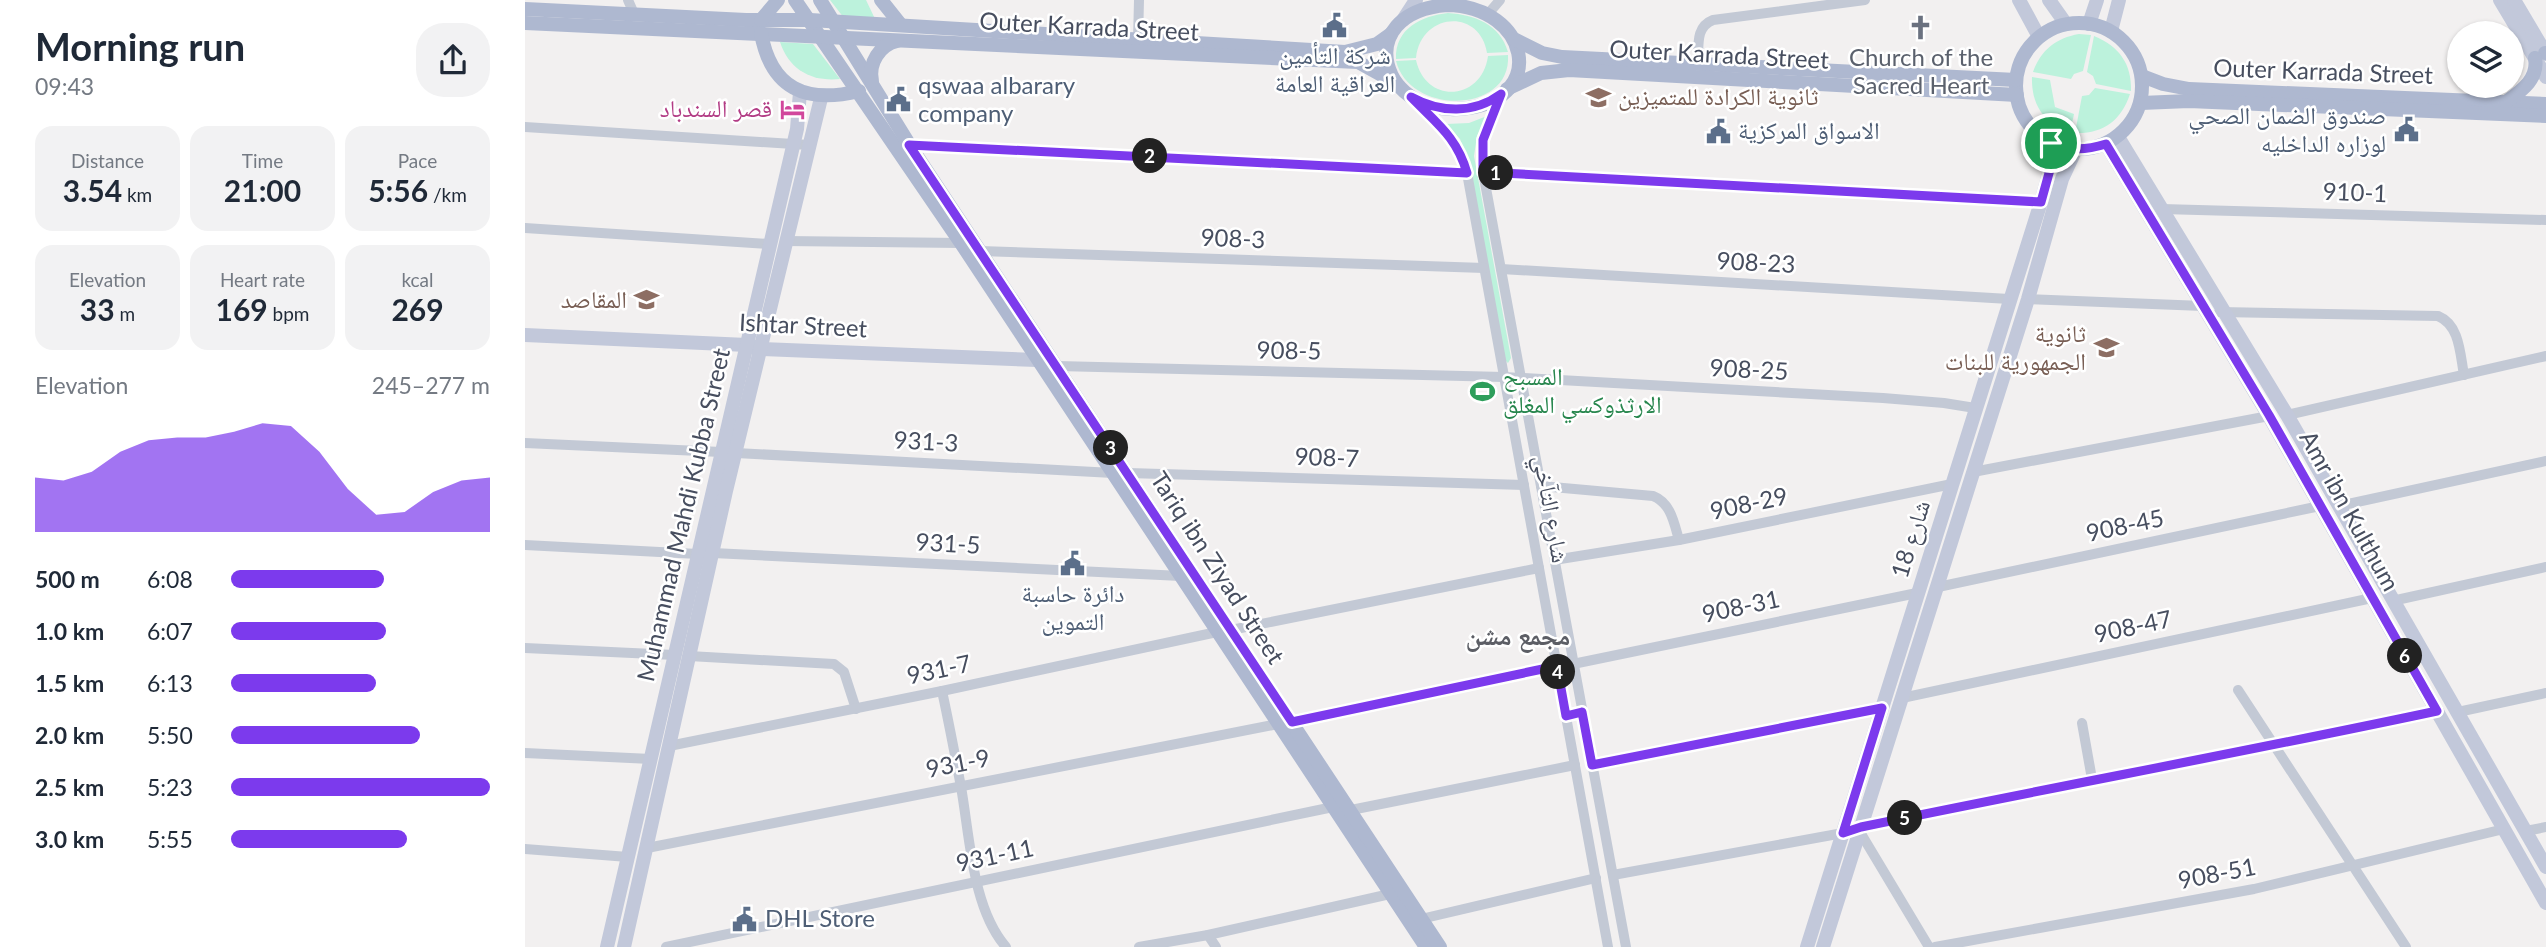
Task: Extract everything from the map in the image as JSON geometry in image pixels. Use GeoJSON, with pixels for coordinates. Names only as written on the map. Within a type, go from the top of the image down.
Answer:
{"type":"FeatureCollection","features":[{"type":"Feature","properties":{"kind":"main road"},"geometry":{"type":"LineString","coordinates":[[778,0],[761,27],[764,51],[784,82],[800,92],[821,97],[859,91]]}},
{"type":"Feature","properties":{"kind":"main road","name":"Tariq ibn Ziyad Street"},"geometry":{"type":"LineString","coordinates":[[795,0],[827,28],[858,70],[873,82],[909,145],[1128,473],[1224,631],[1285,723],[1351,810],[1440,947]]}},
{"type":"Feature","properties":{"kind":"main road"},"geometry":{"type":"LineString","coordinates":[[805,0],[827,28]]}},
{"type":"Feature","properties":{"kind":"main road"},"geometry":{"type":"LineString","coordinates":[[820,0],[827,28]]}},
{"type":"Feature","properties":{"kind":"main road"},"geometry":{"type":"LineString","coordinates":[[873,82],[870,73],[877,55],[900,33],[881,0]]}},
{"type":"Feature","properties":{"kind":"main road"},"geometry":{"type":"LineString","coordinates":[[1447,5],[1487,13],[1506,27],[1514,39],[1519,61],[1515,76],[1504,92],[1481,105],[1457,109],[1433,107],[1411,97],[1394,82],[1385,60],[1387,45],[1391,34],[1403,20],[1424,9],[1447,5]]}},
{"type":"Feature","properties":{"kind":"main road","name":"Outer Karrada Street"},"geometry":{"type":"LineString","coordinates":[[527,10],[761,27]]}},
{"type":"Feature","properties":{"kind":"main road","name":"Outer Karrada Street"},"geometry":{"type":"LineString","coordinates":[[527,10],[761,27],[827,28],[1358,62],[1394,82]]}},
{"type":"Feature","properties":{"kind":"main road"},"geometry":{"type":"LineString","coordinates":[[2066,24],[2089,24],[2111,31],[2125,43],[2136,58],[2142,76],[2141,103],[2132,122],[2112,140],[2091,149],[2075,149],[2051,143],[2037,134],[2026,121],[2016,88],[2024,56],[2039,37],[2066,24]]}},
{"type":"Feature","properties":{"kind":"main road","name":"Tariq ibn Ziyad Street"},"geometry":{"type":"LineString","coordinates":[[827,28],[859,91],[1181,576],[1224,631]]}},
{"type":"Feature","properties":{"kind":"main road","name":"Outer Karrada Street"},"geometry":{"type":"LineString","coordinates":[[900,33],[1138,40],[1345,52],[1377,44],[1391,34]]}},
{"type":"Feature","properties":{"kind":"main road","name":"Outer Karrada Street"},"geometry":{"type":"LineString","coordinates":[[1514,39],[1542,53],[1562,57],[1698,63],[2016,88]]}},
{"type":"Feature","properties":{"kind":"main road"},"geometry":{"type":"LineString","coordinates":[[2506,102],[2529,83],[2543,54]]}},
{"type":"Feature","properties":{"kind":"main road","name":"Outer Karrada Street"},"geometry":{"type":"LineString","coordinates":[[1504,92],[1541,73],[1569,70],[2016,88]]}},
{"type":"Feature","properties":{"kind":"main road","name":"Outer Karrada Street"},"geometry":{"type":"LineString","coordinates":[[2142,76],[2163,84],[2189,89],[2546,104]]}},
{"type":"Feature","properties":{"kind":"main road","name":"Outer Karrada Street"},"geometry":{"type":"LineString","coordinates":[[2141,103],[2189,101],[2546,116]]}},
{"type":"Feature","properties":{"kind":"main road"},"geometry":{"type":"LineString","coordinates":[[2526,115],[2546,123]]}},
{"type":"Feature","properties":{"kind":"main road","name":"Tariq ibn Ziyad Street"},"geometry":{"type":"LineString","coordinates":[[1285,723],[1333,807],[1426,947]]}},
{"type":"Feature","properties":{"kind":"street"},"geometry":{"type":"LineString","coordinates":[[628,0],[635,16]]}},
{"type":"Feature","properties":{"kind":"street"},"geometry":{"type":"LineString","coordinates":[[1138,40],[1139,0]]}},
{"type":"Feature","properties":{"kind":"street"},"geometry":{"type":"LineString","coordinates":[[1403,20],[1416,0]]}},
{"type":"Feature","properties":{"kind":"street"},"geometry":{"type":"LineString","coordinates":[[1475,0],[1487,13],[1500,0]]}},
{"type":"Feature","properties":{"kind":"street"},"geometry":{"type":"LineString","coordinates":[[1698,63],[1699,30],[1713,20],[1865,0]]}},
{"type":"Feature","properties":{"kind":"street"},"geometry":{"type":"LineString","coordinates":[[2019,0],[2039,37]]}},
{"type":"Feature","properties":{"kind":"street"},"geometry":{"type":"LineString","coordinates":[[2049,0],[2066,24]]}},
{"type":"Feature","properties":{"kind":"street"},"geometry":{"type":"LineString","coordinates":[[2089,24],[2097,0]]}},
{"type":"Feature","properties":{"kind":"street"},"geometry":{"type":"LineString","coordinates":[[2111,31],[2119,0]]}},
{"type":"Feature","properties":{"kind":"street"},"geometry":{"type":"LineString","coordinates":[[2500,0],[2543,54]]}},
{"type":"Feature","properties":{"kind":"street"},"geometry":{"type":"LineString","coordinates":[[2514,0],[2543,54],[2546,77]]}},
{"type":"Feature","properties":{"kind":"street","name":"Muhammad Mahdi Kubba Street"},"geometry":{"type":"LineString","coordinates":[[754,347],[769,244],[782,231],[800,92]]}},
{"type":"Feature","properties":{"kind":"street","name":"شارع التآخي"},"geometry":{"type":"LineString","coordinates":[[1504,92],[1483,140],[1483,172],[1626,947]]}},
{"type":"Feature","properties":{"kind":"street","name":"Muhammad Mahdi Kubba Street"},"geometry":{"type":"LineString","coordinates":[[607,947],[651,759],[682,656],[782,231],[821,97]]}},
{"type":"Feature","properties":{"kind":"street","name":"شارع التآخي"},"geometry":{"type":"LineString","coordinates":[[1411,97],[1453,140],[1462,154],[1467,173],[1608,947]]}},
{"type":"Feature","properties":{"kind":"street"},"geometry":{"type":"LineString","coordinates":[[525,127],[809,145]]}},
{"type":"Feature","properties":{"kind":"street","name":"Amr ibn Kulthum"},"geometry":{"type":"LineString","coordinates":[[2112,140],[2162,209],[2225,311],[2546,867]]}},
{"type":"Feature","properties":{"kind":"street","name":"Amr ibn Kulthum"},"geometry":{"type":"LineString","coordinates":[[2112,140],[2206,310],[2269,415],[2504,829],[2540,879],[2546,903]]}},
{"type":"Feature","properties":{"kind":"street","name":"شارع 18"},"geometry":{"type":"LineString","coordinates":[[1807,947],[2041,202],[2051,166],[2051,143]]}},
{"type":"Feature","properties":{"kind":"street"},"geometry":{"type":"LineString","coordinates":[[909,145],[1467,173]]}},
{"type":"Feature","properties":{"kind":"street","name":"شارع 18"},"geometry":{"type":"LineString","coordinates":[[1823,947],[2028,299],[2062,179],[2075,149]]}},
{"type":"Feature","properties":{"kind":"street"},"geometry":{"type":"LineString","coordinates":[[1483,172],[2041,202]]}},
{"type":"Feature","properties":{"kind":"street","name":"910-1"},"geometry":{"type":"LineString","coordinates":[[2162,209],[2546,220]]}},
{"type":"Feature","properties":{"kind":"street"},"geometry":{"type":"LineString","coordinates":[[525,228],[769,244]]}},
{"type":"Feature","properties":{"kind":"street"},"geometry":{"type":"LineString","coordinates":[[782,231],[961,243]]}},
{"type":"Feature","properties":{"kind":"street","name":"908-3"},"geometry":{"type":"LineString","coordinates":[[980,251],[1485,268]]}},
{"type":"Feature","properties":{"kind":"street","name":"908-23"},"geometry":{"type":"LineString","coordinates":[[1501,269],[2009,299]]}},
{"type":"Feature","properties":{"kind":"street"},"geometry":{"type":"LineString","coordinates":[[2028,299],[2225,311],[2438,316],[2453,326],[2464,375]]}},
{"type":"Feature","properties":{"kind":"street","name":"Ishtar Street"},"geometry":{"type":"LineString","coordinates":[[525,335],[1037,359]]}},
{"type":"Feature","properties":{"kind":"street"},"geometry":{"type":"LineString","coordinates":[[2287,415],[2546,356]]}},
{"type":"Feature","properties":{"kind":"street","name":"908-5"},"geometry":{"type":"LineString","coordinates":[[1057,366],[1521,378]]}},
{"type":"Feature","properties":{"kind":"street","name":"908-25"},"geometry":{"type":"LineString","coordinates":[[1521,378],[1883,398],[1976,406]]}},
{"type":"Feature","properties":{"kind":"street"},"geometry":{"type":"LineString","coordinates":[[1976,406],[1993,408]]}},
{"type":"Feature","properties":{"kind":"street"},"geometry":{"type":"LineString","coordinates":[[1973,472],[2269,415]]}},
{"type":"Feature","properties":{"kind":"street","name":"931-3"},"geometry":{"type":"LineString","coordinates":[[525,443],[1113,473]]}},
{"type":"Feature","properties":{"kind":"street"},"geometry":{"type":"LineString","coordinates":[[2339,506],[2546,461]]}},
{"type":"Feature","properties":{"kind":"street","name":"908-7"},"geometry":{"type":"LineString","coordinates":[[1128,473],[1524,485]]}},
{"type":"Feature","properties":{"kind":"street","name":"908-29"},"geometry":{"type":"LineString","coordinates":[[1554,560],[1679,540],[1952,484]]}},
{"type":"Feature","properties":{"kind":"street"},"geometry":{"type":"LineString","coordinates":[[1541,486],[1663,499],[1679,540]]}},
{"type":"Feature","properties":{"kind":"street","name":"908-45"},"geometry":{"type":"LineString","coordinates":[[1936,592],[2320,506]]}},
{"type":"Feature","properties":{"kind":"street","name":"931-5"},"geometry":{"type":"LineString","coordinates":[[525,545],[1181,576]]}},
{"type":"Feature","properties":{"kind":"street"},"geometry":{"type":"LineString","coordinates":[[2392,601],[2546,567]]}},
{"type":"Feature","properties":{"kind":"street","name":"931-7"},"geometry":{"type":"LineString","coordinates":[[669,746],[1539,568]]}},
{"type":"Feature","properties":{"kind":"street"},"geometry":{"type":"LineString","coordinates":[[1917,593],[1936,592]]}},
{"type":"Feature","properties":{"kind":"street","name":"908-31"},"geometry":{"type":"LineString","coordinates":[[1573,664],[1917,593]]}},
{"type":"Feature","properties":{"kind":"street","name":"908-47"},"geometry":{"type":"LineString","coordinates":[[1902,698],[2372,597]]}},
{"type":"Feature","properties":{"kind":"street"},"geometry":{"type":"LineString","coordinates":[[525,649],[834,664],[844,672],[856,709]]}},
{"type":"Feature","properties":{"kind":"street","name":"Muhammad Mahdi Kubba Street"},"geometry":{"type":"LineString","coordinates":[[624,947],[669,746],[682,656]]}},
{"type":"Feature","properties":{"kind":"street","name":"931-9"},"geometry":{"type":"LineString","coordinates":[[647,848],[1285,723],[1557,666]]}},
{"type":"Feature","properties":{"kind":"street"},"geometry":{"type":"LineString","coordinates":[[942,691],[977,882],[994,932],[1006,947]]}},
{"type":"Feature","properties":{"kind":"street"},"geometry":{"type":"LineString","coordinates":[[2238,691],[2406,947]]}},
{"type":"Feature","properties":{"kind":"street"},"geometry":{"type":"LineString","coordinates":[[2458,712],[2546,693]]}},
{"type":"Feature","properties":{"kind":"street"},"geometry":{"type":"LineString","coordinates":[[1592,765],[1882,708]]}},
{"type":"Feature","properties":{"kind":"street"},"geometry":{"type":"LineString","coordinates":[[1613,875],[1843,833],[2092,779],[2272,746],[2437,711]]}},
{"type":"Feature","properties":{"kind":"street"},"geometry":{"type":"LineString","coordinates":[[1566,716],[1582,712]]}},
{"type":"Feature","properties":{"kind":"street"},"geometry":{"type":"LineString","coordinates":[[2082,723],[2092,779]]}},
{"type":"Feature","properties":{"kind":"street"},"geometry":{"type":"LineString","coordinates":[[525,753],[651,759]]}},
{"type":"Feature","properties":{"kind":"street"},"geometry":{"type":"LineString","coordinates":[[1351,810],[1575,765]]}},
{"type":"Feature","properties":{"kind":"street"},"geometry":{"type":"LineString","coordinates":[[644,788],[657,795]]}},
{"type":"Feature","properties":{"kind":"street","name":"931-11"},"geometry":{"type":"LineString","coordinates":[[666,947],[1333,807]]}},
{"type":"Feature","properties":{"kind":"street"},"geometry":{"type":"LineString","coordinates":[[2526,831],[2546,827]]}},
{"type":"Feature","properties":{"kind":"street"},"geometry":{"type":"LineString","coordinates":[[1860,829],[1929,947]]}},
{"type":"Feature","properties":{"kind":"street","name":"908-51"},"geometry":{"type":"LineString","coordinates":[[1935,947],[2254,889],[2504,829]]}},
{"type":"Feature","properties":{"kind":"street"},"geometry":{"type":"LineString","coordinates":[[525,849],[628,858]]}},
{"type":"Feature","properties":{"kind":"street"},"geometry":{"type":"LineString","coordinates":[[1421,919],[1596,878]]}},
{"type":"Feature","properties":{"kind":"street"},"geometry":{"type":"LineString","coordinates":[[1139,947],[1207,935],[1390,894]]}},
{"type":"Feature","properties":{"kind":"street"},"geometry":{"type":"LineString","coordinates":[[1207,935],[1216,947]]}},
{"type":"Feature","properties":{"kind":"green space"},"geometry":{"type":"Polygon","coordinates":[[[830,0],[866,0],[876,21],[844,18],[830,0]]]}},
{"type":"Feature","properties":{"kind":"green space"},"geometry":{"type":"Polygon","coordinates":[[[1448,13],[1477,19],[1493,28],[1508,52],[1487,53],[1482,38],[1474,28],[1451,21],[1428,31],[1420,43],[1416,58],[1396,59],[1400,39],[1405,32],[1429,17],[1448,13]]]}},
{"type":"Feature","properties":{"kind":"green space"},"geometry":{"type":"Polygon","coordinates":[[[2079,34],[2091,35],[2083,71],[2074,74],[2071,79],[2033,72],[2040,57],[2050,46],[2079,34]]]}},
{"type":"Feature","properties":{"kind":"green space"},"geometry":{"type":"Polygon","coordinates":[[[2094,36],[2110,45],[2122,57],[2129,72],[2131,91],[2096,84],[2093,76],[2087,72],[2094,36]]]}},
{"type":"Feature","properties":{"kind":"green space"},"geometry":{"type":"Polygon","coordinates":[[[780,42],[813,44],[840,79],[820,78],[803,72],[789,60],[780,42]]]}},
{"type":"Feature","properties":{"kind":"green space"},"geometry":{"type":"Polygon","coordinates":[[[1508,55],[1505,74],[1494,89],[1478,97],[1459,101],[1439,99],[1420,92],[1405,79],[1396,61],[1416,60],[1422,75],[1431,85],[1454,92],[1476,82],[1484,71],[1488,56],[1508,55]]]}},
{"type":"Feature","properties":{"kind":"green space"},"geometry":{"type":"Polygon","coordinates":[[[2032,77],[2050,80],[2055,107],[2074,114],[2070,133],[2053,124],[2041,112],[2034,96],[2032,77]]]}},
{"type":"Feature","properties":{"kind":"green space"},"geometry":{"type":"Polygon","coordinates":[[[2095,88],[2130,94],[2122,112],[2110,124],[2094,131],[2075,133],[2082,96],[2089,95],[2095,88]]]}},
{"type":"Feature","properties":{"kind":"green space"},"geometry":{"type":"Polygon","coordinates":[[[1487,116],[1477,136],[1474,156],[1511,358],[1508,363],[1505,360],[1467,158],[1460,139],[1446,124],[1469,123],[1487,116]]]}},
{"type":"Feature","properties":{"kind":"place","name":"شركة التأمين العراقية العامة"},"geometry":{"type":"Point","coordinates":[1335,25]}},
{"type":"Feature","properties":{"kind":"place","name":"Church of the Sacred Heart"},"geometry":{"type":"Point","coordinates":[1921,27]}},
{"type":"Feature","properties":{"kind":"place","name":"ثانوية الكرادة للمتميزين"},"geometry":{"type":"Point","coordinates":[1598,97]}},
{"type":"Feature","properties":{"kind":"place","name":"qswaa albarary company"},"geometry":{"type":"Point","coordinates":[898,100]}},
{"type":"Feature","properties":{"kind":"place","name":"قصر السندباد"},"geometry":{"type":"Point","coordinates":[792,109]}},
{"type":"Feature","properties":{"kind":"place","name":"صندوق الضمان الصحي لوزاره الداخليه"},"geometry":{"type":"Point","coordinates":[2406,130]}},
{"type":"Feature","properties":{"kind":"place","name":"الاسواق المركزية"},"geometry":{"type":"Point","coordinates":[1718,131]}},
{"type":"Feature","properties":{"kind":"place","name":"المقاصد"},"geometry":{"type":"Point","coordinates":[647,300]}},
{"type":"Feature","properties":{"kind":"place","name":"ثانوية الجمهورية للبنات"},"geometry":{"type":"Point","coordinates":[2106,348]}},
{"type":"Feature","properties":{"kind":"place","name":"المسبح الارثذوكسي المغلق"},"geometry":{"type":"Point","coordinates":[1483,391]}},
{"type":"Feature","properties":{"kind":"place","name":"دائرة حاسبة التموين"},"geometry":{"type":"Point","coordinates":[1073,563]}},
{"type":"Feature","properties":{"kind":"place","name":"DHL Store"},"geometry":{"type":"Point","coordinates":[745,919]}},
{"type":"Feature","properties":{"kind":"district","name":"مجمع مشن"},"geometry":{"type":"Point","coordinates":[1518,636]}},
{"type":"Feature","properties":{"kind":"route"},"geometry":{"type":"LineString","coordinates":[[1501,94],[1483,140],[1483,172],[2041,202],[2051,166],[2051,143],[2075,149],[2091,149],[2106,144],[2269,415],[2437,711],[2272,746],[2092,779],[1843,833],[1882,708],[1592,765],[1582,712],[1566,716],[1557,666],[1292,722],[909,145],[1467,173],[1462,154],[1453,140],[1411,97],[1433,107],[1457,109],[1481,105],[1501,94]]}}]}
